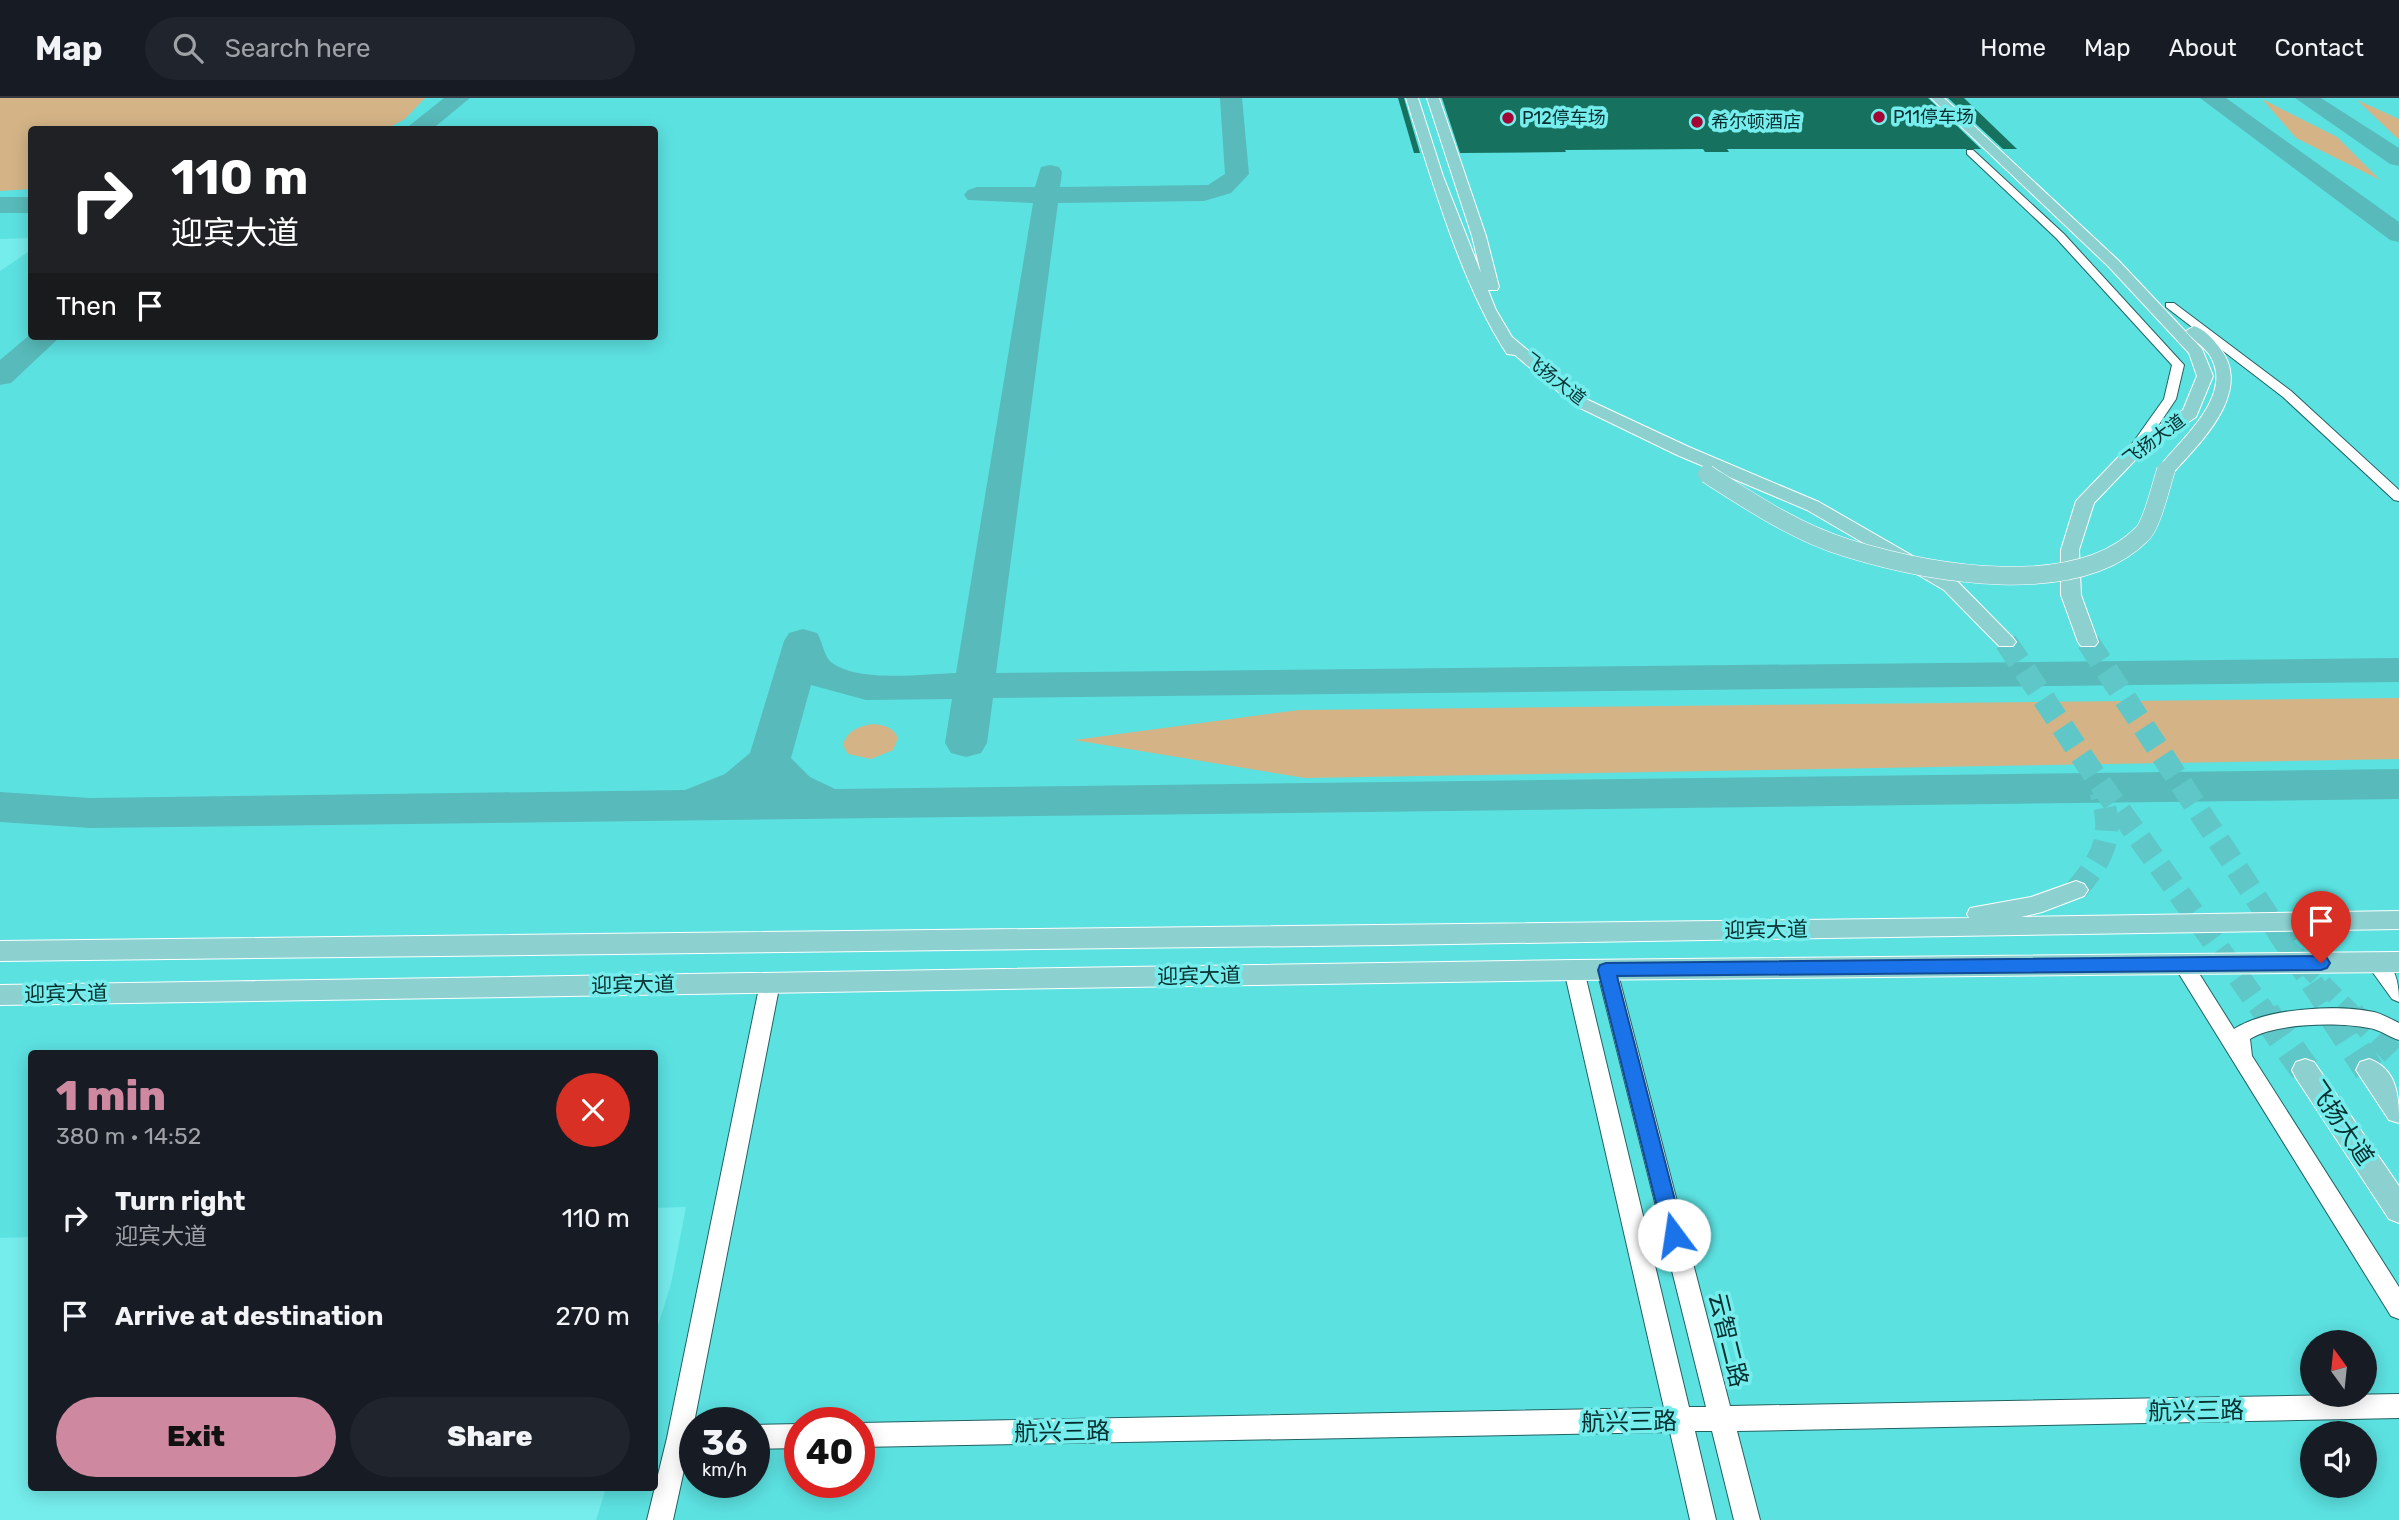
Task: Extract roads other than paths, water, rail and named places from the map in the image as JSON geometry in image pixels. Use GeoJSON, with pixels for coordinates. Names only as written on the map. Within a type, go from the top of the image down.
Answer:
{"type":"FeatureCollection","features":[{"type":"Feature","properties":{"kind":"main road","name":"飞扬大道"},"geometry":{"type":"LineString","coordinates":[[1412,98],[1437,176],[1488,310],[1502,335],[1580,402],[1683,452],[1814,506],[1951,586],[2006,642]]}},
{"type":"Feature","properties":{"kind":"main road"},"geometry":{"type":"LineString","coordinates":[[1433,98],[1479,236],[1502,335],[1532,377],[1555,400],[1579,415],[1707,474],[1766,512],[1846,548],[1947,571],[2001,576],[2055,574],[2104,561],[2144,533],[2166,470],[2212,417],[2222,397],[2218,357],[2169,305],[1957,98]]}},
{"type":"Feature","properties":{"kind":"main road","name":"飞扬大道"},"geometry":{"type":"LineString","coordinates":[[1937,98],[2113,263],[2196,352],[2206,376],[2190,413],[2134,451],[2085,501],[2070,550],[2071,595],[2088,642]]}},
{"type":"Feature","properties":{"kind":"main road"},"geometry":{"type":"LineString","coordinates":[[2058,199],[2113,263]]}},
{"type":"Feature","properties":{"kind":"main road"},"geometry":{"type":"LineString","coordinates":[[1390,936],[1475,919],[1994,914],[2033,906],[2076,890]]}},
{"type":"Feature","properties":{"kind":"main road","name":"迎宾大道"},"geometry":{"type":"LineString","coordinates":[[0,951],[1390,936],[2399,920]]}},
{"type":"Feature","properties":{"kind":"main road","name":"迎宾大道"},"geometry":{"type":"LineString","coordinates":[[0,995],[1574,970],[2388,962]]}},
{"type":"Feature","properties":{"kind":"main road","name":"飞扬大道"},"geometry":{"type":"LineString","coordinates":[[2305,1070],[2399,1210]]}},
{"type":"Feature","properties":{"kind":"main road"},"geometry":{"type":"LineString","coordinates":[[2368,1070],[2399,1112]]}},
{"type":"Feature","properties":{"kind":"street"},"geometry":{"type":"LineString","coordinates":[[1970,152],[2060,236],[2130,309],[2178,365],[2170,399],[2134,451]]}},
{"type":"Feature","properties":{"kind":"street"},"geometry":{"type":"LineString","coordinates":[[2169,305],[2287,394],[2399,497]]}},
{"type":"Feature","properties":{"kind":"street"},"geometry":{"type":"LineString","coordinates":[[2388,962],[2399,994]]}},
{"type":"Feature","properties":{"kind":"street"},"geometry":{"type":"LineString","coordinates":[[2183,964],[2399,1308]]}},
{"type":"Feature","properties":{"kind":"street"},"geometry":{"type":"LineString","coordinates":[[1574,970],[1703,1520]]}},
{"type":"Feature","properties":{"kind":"street","name":"云智二路"},"geometry":{"type":"LineString","coordinates":[[1606,970],[1746,1520]]}},
{"type":"Feature","properties":{"kind":"street"},"geometry":{"type":"LineString","coordinates":[[693,1407],[770,983]]}},
{"type":"Feature","properties":{"kind":"street"},"geometry":{"type":"LineString","coordinates":[[2246,1065],[2239,1035],[2256,1025],[2282,1020],[2350,1018],[2372,1020],[2399,1032]]}},
{"type":"Feature","properties":{"kind":"street","name":"航兴三路"},"geometry":{"type":"LineString","coordinates":[[875,1435],[2399,1406]]}},
{"type":"Feature","properties":{"kind":"street"},"geometry":{"type":"LineString","coordinates":[[660,1520],[679,1462]]}},
{"type":"Feature","properties":{"kind":"tunnel"},"geometry":{"type":"LineString","coordinates":[[2006,642],[2095,776],[2266,1015]]}},
{"type":"Feature","properties":{"kind":"tunnel"},"geometry":{"type":"LineString","coordinates":[[2088,642],[2333,1015]]}},
{"type":"Feature","properties":{"kind":"tunnel"},"geometry":{"type":"LineString","coordinates":[[2076,890],[2094,867],[2104,845],[2107,821],[2101,792]]}},
{"type":"Feature","properties":{"kind":"tunnel"},"geometry":{"type":"LineString","coordinates":[[2285,945],[2354,1015]]}},
{"type":"Feature","properties":{"kind":"tunnel"},"geometry":{"type":"LineString","coordinates":[[2265,1013],[2305,1070]]}},
{"type":"Feature","properties":{"kind":"tunnel"},"geometry":{"type":"LineString","coordinates":[[2332,1013],[2369,1070]]}},
{"type":"Feature","properties":{"kind":"tunnel"},"geometry":{"type":"LineString","coordinates":[[2353,1013],[2399,1060]]}},
{"type":"Feature","properties":{"kind":"place","name":"P11停车场"},"geometry":{"type":"Point","coordinates":[1879,117]}},
{"type":"Feature","properties":{"kind":"place","name":"P12停车场"},"geometry":{"type":"Point","coordinates":[1508,118]}},
{"type":"Feature","properties":{"kind":"place","name":"希尔顿酒店"},"geometry":{"type":"Point","coordinates":[1697,122]}}]}
